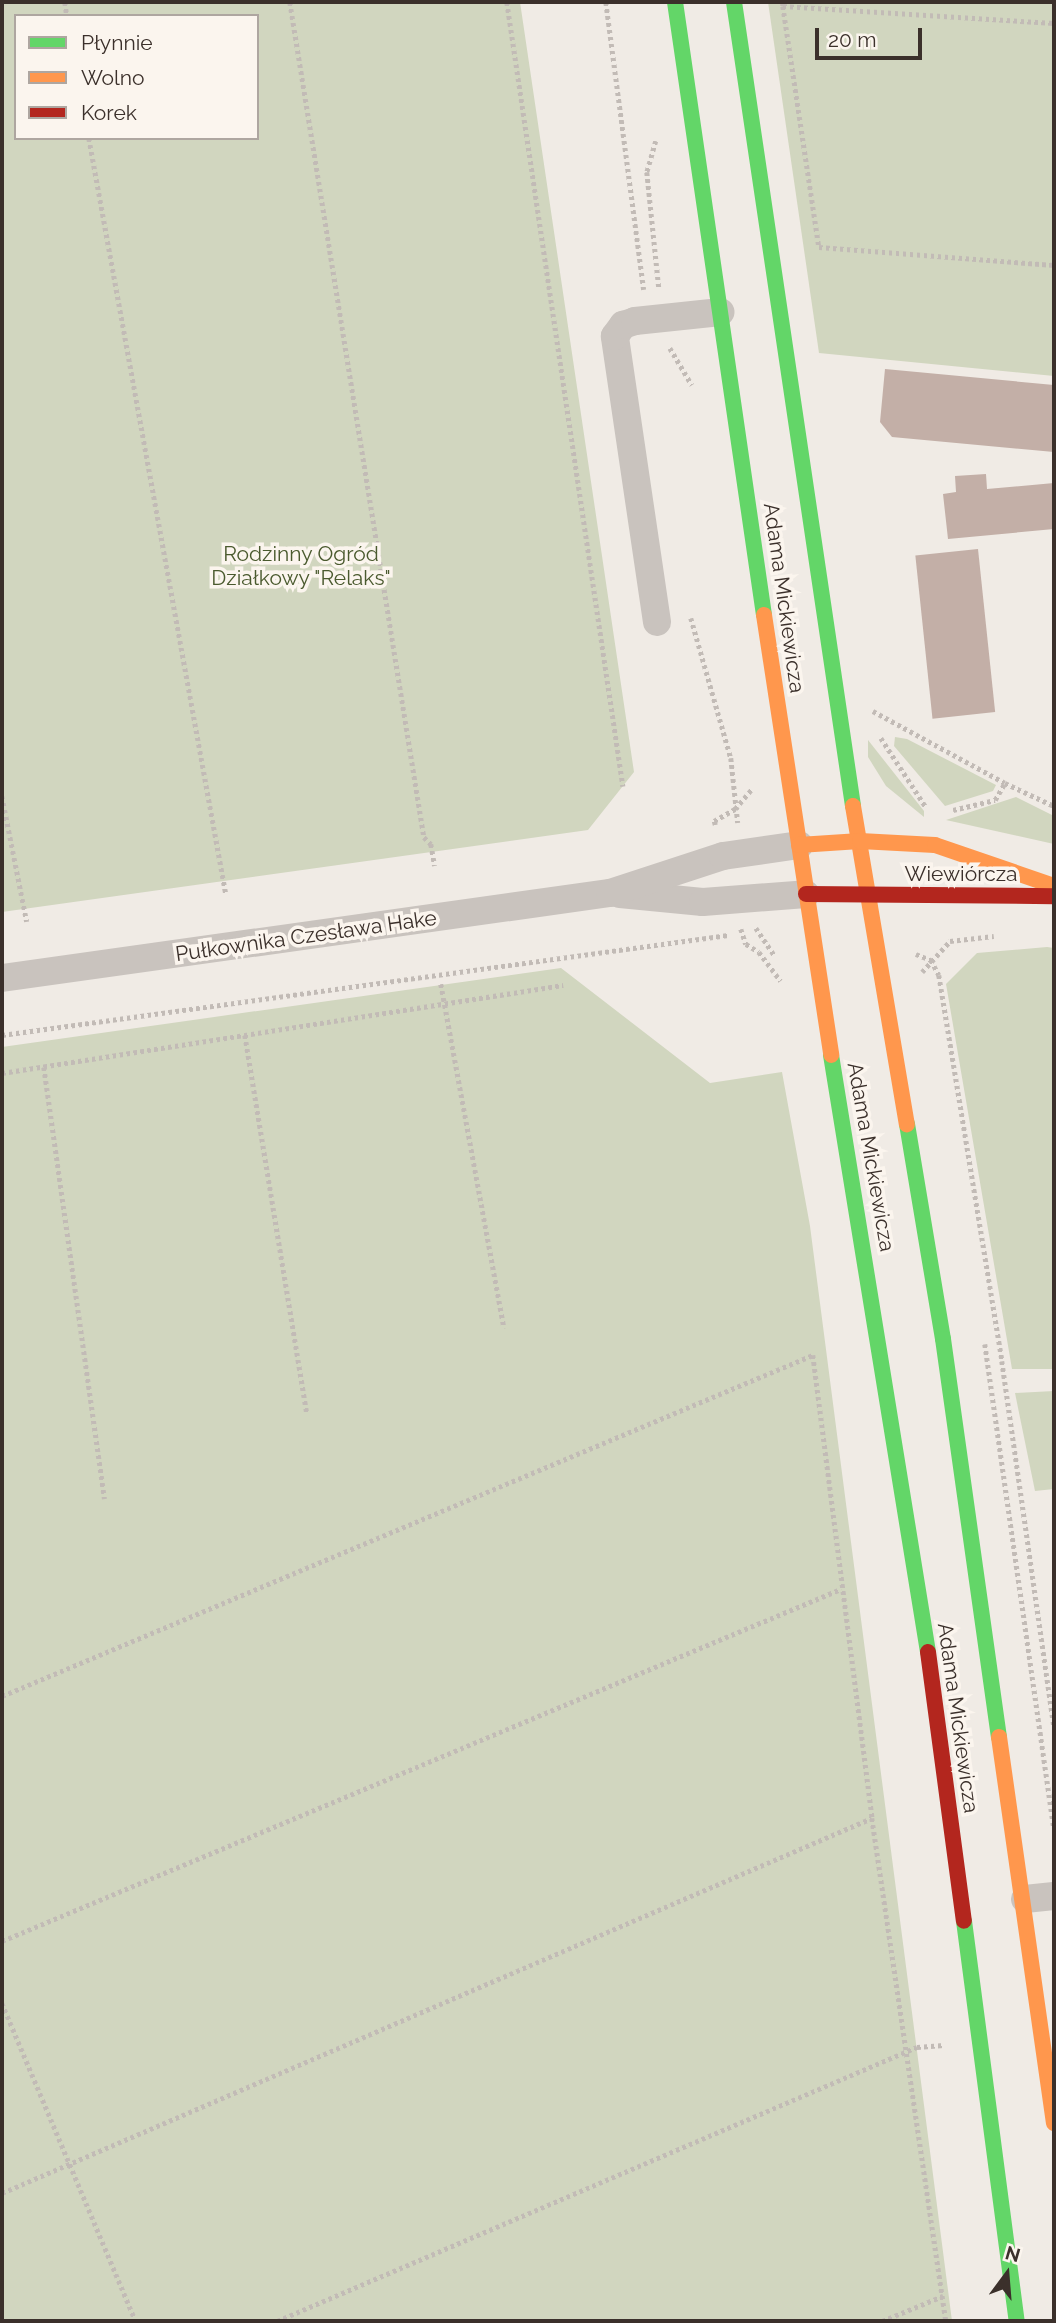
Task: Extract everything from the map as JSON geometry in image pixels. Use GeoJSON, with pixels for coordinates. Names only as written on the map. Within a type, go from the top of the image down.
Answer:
{"type":"FeatureCollection","features":[{"type":"Feature","properties":{"kind":"street","name":"Adama Mickiewicza"},"geometry":{"type":"LineString","coordinates":[[675,2],[721,312],[787,720],[806,894],[930,1667],[1017,2321]]}},
{"type":"Feature","properties":{"kind":"street","name":"Adama Mickiewicza"},"geometry":{"type":"LineString","coordinates":[[734,2],[832,713],[860,841],[943,1339],[1054,2123]]}},
{"type":"Feature","properties":{"kind":"street"},"geometry":{"type":"LineString","coordinates":[[657,622],[615,336],[623,325],[721,312]]}},
{"type":"Feature","properties":{"kind":"street","name":"Wiewiórcza"},"geometry":{"type":"LineString","coordinates":[[799,845],[860,841],[935,845],[1054,886]]}},
{"type":"Feature","properties":{"kind":"street","name":"Pułkownika Czesława Hake"},"geometry":{"type":"LineString","coordinates":[[2,978],[610,893],[743,851],[799,845]]}},
{"type":"Feature","properties":{"kind":"street","name":"Pułkownika Czesława Hake"},"geometry":{"type":"LineString","coordinates":[[610,893],[703,902],[806,894]]}},
{"type":"Feature","properties":{"kind":"street","name":"Wiewiórcza"},"geometry":{"type":"LineString","coordinates":[[806,894],[1054,896]]}},
{"type":"Feature","properties":{"kind":"street"},"geometry":{"type":"LineString","coordinates":[[1024,1899],[1054,1896]]}},
{"type":"Feature","properties":{"kind":"path"},"geometry":{"type":"LineString","coordinates":[[290,2],[424,837],[431,844],[435,866]]}},
{"type":"Feature","properties":{"kind":"path"},"geometry":{"type":"LineString","coordinates":[[507,2],[623,786]]}},
{"type":"Feature","properties":{"kind":"path"},"geometry":{"type":"LineString","coordinates":[[606,2],[647,320]]}},
{"type":"Feature","properties":{"kind":"path"},"geometry":{"type":"LineString","coordinates":[[1054,23],[783,4],[819,247],[1054,265]]}},
{"type":"Feature","properties":{"kind":"path"},"geometry":{"type":"LineString","coordinates":[[89,140],[226,894]]}},
{"type":"Feature","properties":{"kind":"path"},"geometry":{"type":"LineString","coordinates":[[690,612],[731,758],[743,851]]}},
{"type":"Feature","properties":{"kind":"path"},"geometry":{"type":"LineString","coordinates":[[871,710],[1004,783],[1054,806]]}},
{"type":"Feature","properties":{"kind":"path"},"geometry":{"type":"LineString","coordinates":[[944,812],[995,800],[1004,783]]}},
{"type":"Feature","properties":{"kind":"path"},"geometry":{"type":"LineString","coordinates":[[2,796],[27,922]]}},
{"type":"Feature","properties":{"kind":"path"},"geometry":{"type":"LineString","coordinates":[[2,1035],[757,931],[751,898]]}},
{"type":"Feature","properties":{"kind":"path"},"geometry":{"type":"LineString","coordinates":[[922,972],[950,941],[1004,934]]}},
{"type":"Feature","properties":{"kind":"path"},"geometry":{"type":"LineString","coordinates":[[441,984],[504,1328]]}},
{"type":"Feature","properties":{"kind":"path"},"geometry":{"type":"LineString","coordinates":[[2,1073],[563,985]]}},
{"type":"Feature","properties":{"kind":"path"},"geometry":{"type":"LineString","coordinates":[[245,1035],[307,1414]]}},
{"type":"Feature","properties":{"kind":"path"},"geometry":{"type":"LineString","coordinates":[[44,1067],[105,1499]]}},
{"type":"Feature","properties":{"kind":"path"},"geometry":{"type":"LineString","coordinates":[[2,1696],[813,1355],[872,1818],[909,2052],[946,2321]]}},
{"type":"Feature","properties":{"kind":"path"},"geometry":{"type":"LineString","coordinates":[[2,1941],[841,1589]]}},
{"type":"Feature","properties":{"kind":"path"},"geometry":{"type":"LineString","coordinates":[[2,2193],[872,1818]]}},
{"type":"Feature","properties":{"kind":"path"},"geometry":{"type":"LineString","coordinates":[[2,2003],[136,2321]]}},
{"type":"Feature","properties":{"kind":"path"},"geometry":{"type":"LineString","coordinates":[[277,2321],[917,2047]]}},
{"type":"Feature","properties":{"kind":"path"},"geometry":{"type":"LineString","coordinates":[[883,2321],[943,2296]]}},
{"type":"Feature","properties":{"kind":"green space","name":"Rodzinny Ogród Działkowy \"Relaks\""},"geometry":{"type":"Polygon","coordinates":[[[2,2],[520,2],[634,772],[588,830],[2,912],[2,2]]]}},
{"type":"Feature","properties":{"kind":"green space"},"geometry":{"type":"Polygon","coordinates":[[[768,2],[1054,2],[1054,376],[819,353],[768,2]]]}},
{"type":"Feature","properties":{"kind":"green space"},"geometry":{"type":"Polygon","coordinates":[[[895,737],[907,739],[996,785],[993,791],[945,806],[894,746],[895,737]]]}},
{"type":"Feature","properties":{"kind":"green space"},"geometry":{"type":"Polygon","coordinates":[[[868,740],[924,811],[924,817],[886,786],[868,757],[868,740]]]}},
{"type":"Feature","properties":{"kind":"green space"},"geometry":{"type":"Polygon","coordinates":[[[1016,797],[1054,816],[1054,844],[946,820],[1016,797]]]}},
{"type":"Feature","properties":{"kind":"green space"},"geometry":{"type":"Polygon","coordinates":[[[1054,948],[1054,1378],[1053,1369],[1012,1369],[946,984],[977,953],[1054,948]]]}},
{"type":"Feature","properties":{"kind":"green space"},"geometry":{"type":"Polygon","coordinates":[[[561,968],[710,1083],[782,1072],[810,1226],[952,2321],[2,2321],[2,1047],[561,968]]]}},
{"type":"Feature","properties":{"kind":"green space"},"geometry":{"type":"Polygon","coordinates":[[[1054,1391],[1054,1489],[1035,1491],[1015,1393],[1054,1391]]]}},
{"type":"Feature","properties":{"kind":"building"},"geometry":{"type":"Polygon","coordinates":[[[885,369],[1054,385],[1054,452],[892,437],[880,422],[885,369]]]}},
{"type":"Feature","properties":{"kind":"building"},"geometry":{"type":"Polygon","coordinates":[[[986,474],[987,489],[1054,483],[1054,529],[948,539],[943,494],[956,492],[955,476],[986,474]]]}},
{"type":"Feature","properties":{"kind":"building"},"geometry":{"type":"Polygon","coordinates":[[[978,549],[995,712],[932,719],[915,556],[978,549]]]}},
{"type":"Feature","properties":{"kind":"traffic: fast"},"geometry":{"type":"LineString","coordinates":[[675,2],[764,615]]}},
{"type":"Feature","properties":{"kind":"traffic: fast"},"geometry":{"type":"LineString","coordinates":[[734,2],[853,806]]}},
{"type":"Feature","properties":{"kind":"traffic: fast"},"geometry":{"type":"LineString","coordinates":[[831,1055],[928,1652]]}},
{"type":"Feature","properties":{"kind":"traffic: fast"},"geometry":{"type":"LineString","coordinates":[[907,1124],[943,1339],[999,1737]]}},
{"type":"Feature","properties":{"kind":"traffic: fast"},"geometry":{"type":"LineString","coordinates":[[964,1921],[1017,2321]]}},
{"type":"Feature","properties":{"kind":"traffic: slow"},"geometry":{"type":"LineString","coordinates":[[764,615],[831,1055]]}},
{"type":"Feature","properties":{"kind":"traffic: slow"},"geometry":{"type":"LineString","coordinates":[[853,806],[907,1124]]}},
{"type":"Feature","properties":{"kind":"traffic: slow"},"geometry":{"type":"LineString","coordinates":[[799,845],[860,841],[935,845],[1054,886]]}},
{"type":"Feature","properties":{"kind":"traffic: slow"},"geometry":{"type":"LineString","coordinates":[[999,1737],[1054,2123]]}},
{"type":"Feature","properties":{"kind":"traffic: jam"},"geometry":{"type":"LineString","coordinates":[[806,894],[1054,896]]}},
{"type":"Feature","properties":{"kind":"traffic: jam"},"geometry":{"type":"LineString","coordinates":[[928,1652],[964,1921]]}}]}
